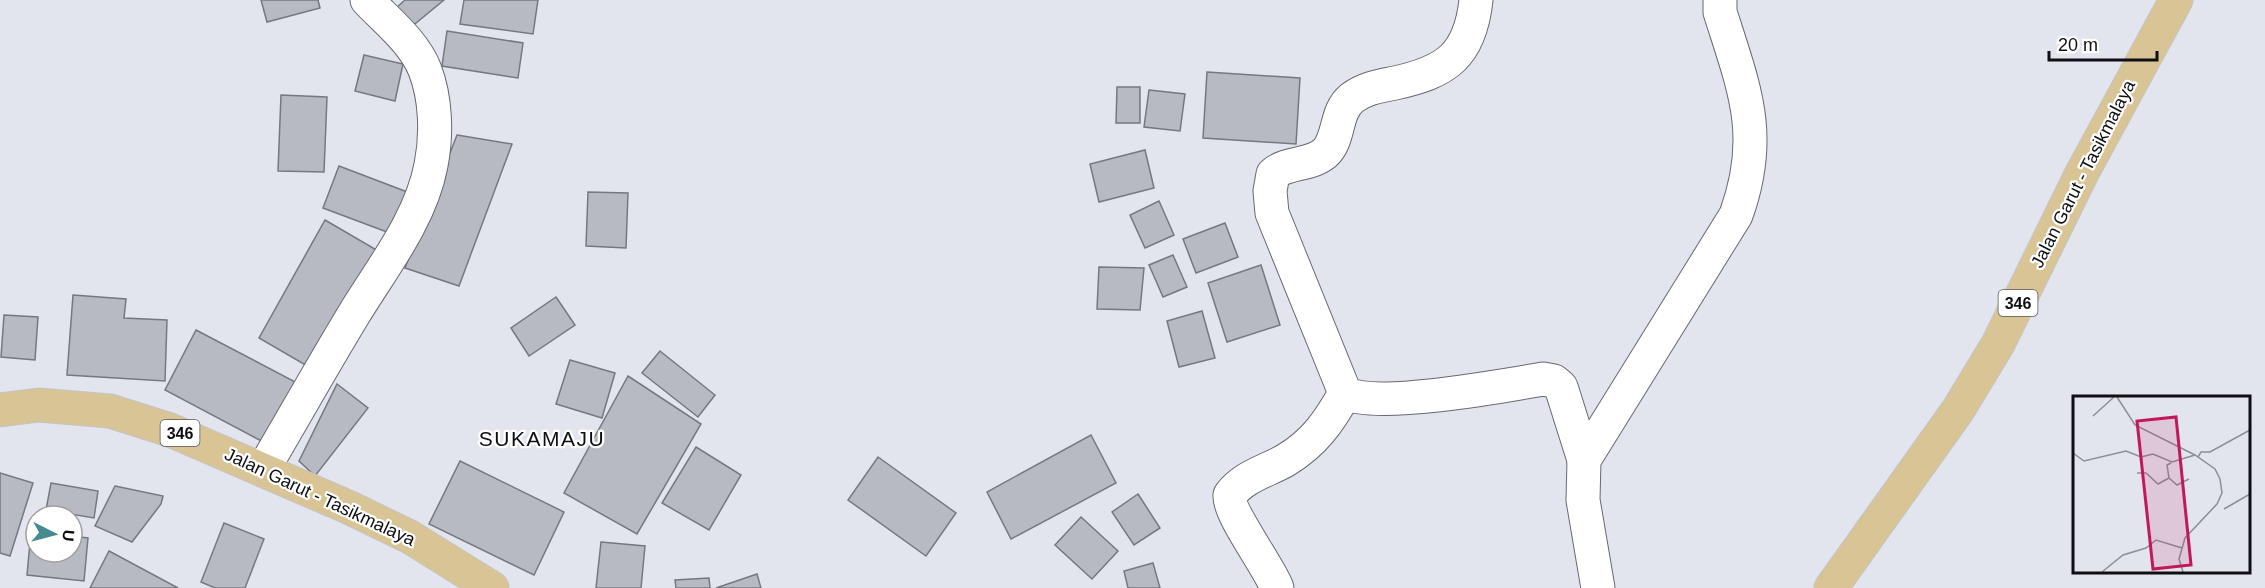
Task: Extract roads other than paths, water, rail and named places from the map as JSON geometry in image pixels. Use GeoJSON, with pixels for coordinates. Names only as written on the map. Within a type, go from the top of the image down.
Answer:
{"type":"FeatureCollection","features":[{"type":"Feature","properties":{"kind":"main road","name":"Jalan Garut - Tasikmalaya"},"geometry":{"type":"LineString","coordinates":[[1831,588],[1958,410],[1998,344],[2082,173],[2176,0]]}},
{"type":"Feature","properties":{"kind":"main road","name":"Jalan Garut - Tasikmalaya"},"geometry":{"type":"LineString","coordinates":[[0,410],[39,405],[110,411],[170,430],[264,468],[410,537],[492,588]]}},
{"type":"Feature","properties":{"kind":"street"},"geometry":{"type":"LineString","coordinates":[[264,468],[401,239],[431,166],[434,136],[433,100],[424,70],[412,48],[367,0]]}},
{"type":"Feature","properties":{"kind":"street"},"geometry":{"type":"LineString","coordinates":[[1277,588],[1253,542],[1230,507],[1230,495],[1250,477],[1286,460],[1317,437],[1329,423],[1344,393],[1272,213],[1270,191],[1273,174],[1279,169],[1321,156],[1328,151],[1344,107],[1352,98],[1369,89],[1428,76],[1446,65],[1467,39],[1474,20],[1476,0]]}},
{"type":"Feature","properties":{"kind":"street"},"geometry":{"type":"LineString","coordinates":[[1584,460],[1736,215],[1744,191],[1750,169],[1751,124],[1743,86],[1720,12],[1720,0]]}},
{"type":"Feature","properties":{"kind":"street"},"geometry":{"type":"LineString","coordinates":[[1344,393],[1363,398],[1450,394],[1543,379],[1554,381],[1562,387],[1584,460],[1583,500],[1598,588]]}},
{"type":"Feature","properties":{"kind":"district","name":"SUKAMAJU"},"geometry":{"type":"Point","coordinates":[542,438]}}]}
